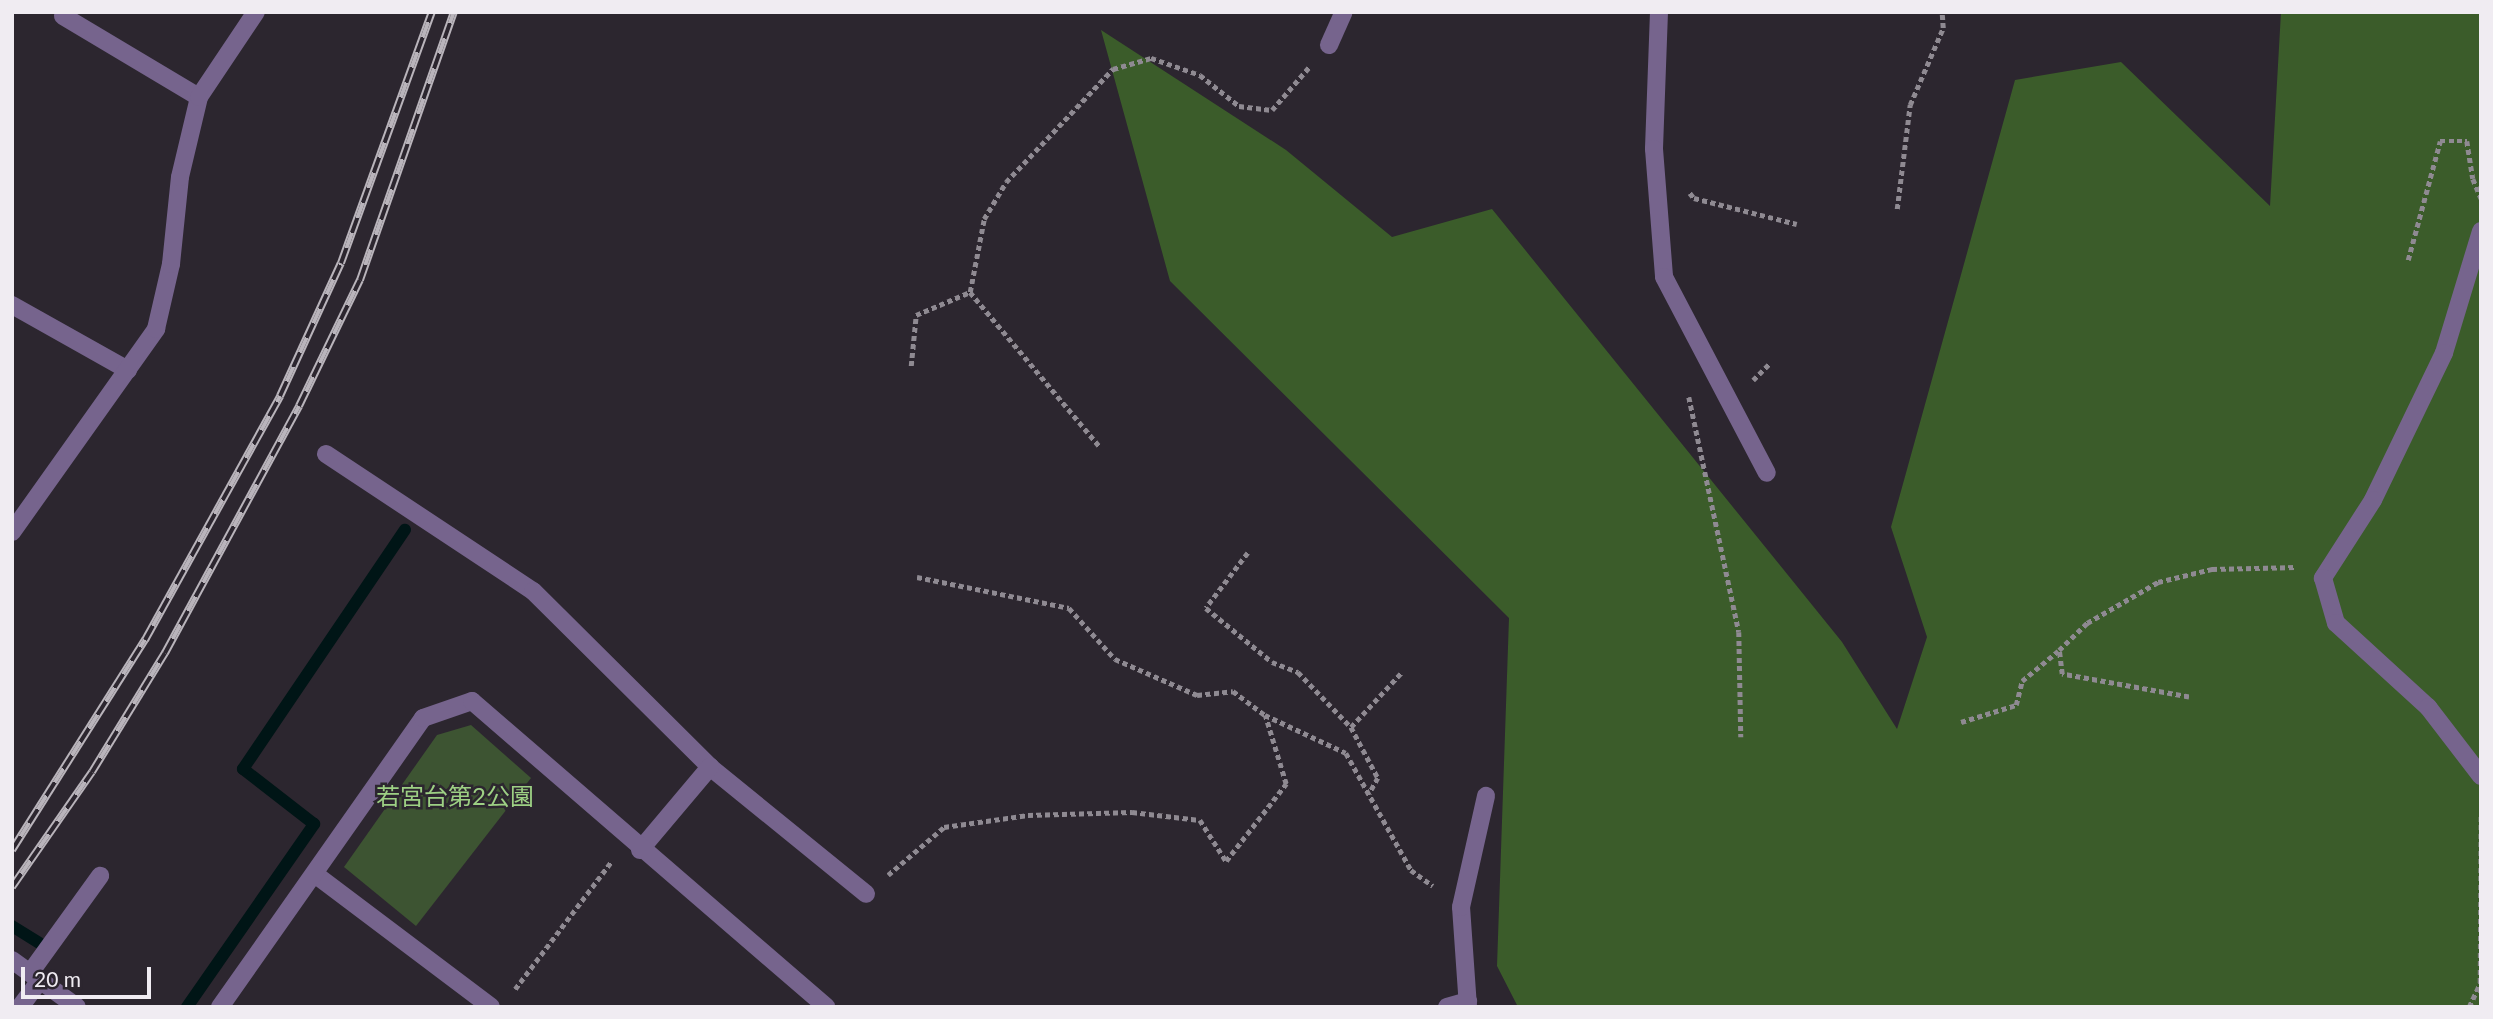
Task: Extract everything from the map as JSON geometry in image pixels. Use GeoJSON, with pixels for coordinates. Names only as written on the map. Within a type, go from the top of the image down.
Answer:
{"type":"FeatureCollection","features":[{"type":"Feature","properties":{"kind":"street"},"geometry":{"type":"LineString","coordinates":[[12,532],[156,329],[171,264],[180,177],[199,97],[256,12]]}},
{"type":"Feature","properties":{"kind":"street"},"geometry":{"type":"LineString","coordinates":[[1329,45],[1344,12]]}},
{"type":"Feature","properties":{"kind":"street"},"geometry":{"type":"LineString","coordinates":[[1659,12],[1654,149],[1664,277],[1767,472]]}},
{"type":"Feature","properties":{"kind":"street"},"geometry":{"type":"LineString","coordinates":[[62,16],[199,97]]}},
{"type":"Feature","properties":{"kind":"street"},"geometry":{"type":"LineString","coordinates":[[2481,231],[2444,353],[2373,499],[2323,578],[2336,623],[2428,708],[2481,776]]}},
{"type":"Feature","properties":{"kind":"street"},"geometry":{"type":"LineString","coordinates":[[12,305],[128,370]]}},
{"type":"Feature","properties":{"kind":"street"},"geometry":{"type":"LineString","coordinates":[[326,454],[533,591],[710,767],[866,894]]}},
{"type":"Feature","properties":{"kind":"street"},"geometry":{"type":"LineString","coordinates":[[220,1007],[316,875],[423,719],[472,701],[634,844],[826,1007]]}},
{"type":"Feature","properties":{"kind":"street"},"geometry":{"type":"LineString","coordinates":[[634,844],[710,767]]}},
{"type":"Feature","properties":{"kind":"street"},"geometry":{"type":"LineString","coordinates":[[1447,1007],[1468,1004],[1461,907],[1486,796]]}},
{"type":"Feature","properties":{"kind":"street"},"geometry":{"type":"LineString","coordinates":[[316,875],[491,1007]]}},
{"type":"Feature","properties":{"kind":"street"},"geometry":{"type":"LineString","coordinates":[[20,1007],[35,977],[100,876]]}},
{"type":"Feature","properties":{"kind":"street"},"geometry":{"type":"LineString","coordinates":[[12,960],[77,1007]]}},
{"type":"Feature","properties":{"kind":"path"},"geometry":{"type":"LineString","coordinates":[[1897,209],[1910,105],[1943,28],[1942,12]]}},
{"type":"Feature","properties":{"kind":"path"},"geometry":{"type":"LineString","coordinates":[[970,292],[984,219],[1006,182],[1113,69],[1151,58],[1200,75],[1239,106],[1272,110],[1329,45]]}},
{"type":"Feature","properties":{"kind":"path"},"geometry":{"type":"LineString","coordinates":[[2408,260],[2440,141],[2467,141],[2473,179],[2481,198]]}},
{"type":"Feature","properties":{"kind":"path"},"geometry":{"type":"LineString","coordinates":[[1654,149],[1694,198],[1797,224]]}},
{"type":"Feature","properties":{"kind":"path"},"geometry":{"type":"LineString","coordinates":[[911,366],[916,315],[970,292]]}},
{"type":"Feature","properties":{"kind":"path"},"geometry":{"type":"LineString","coordinates":[[970,292],[1100,447]]}},
{"type":"Feature","properties":{"kind":"path"},"geometry":{"type":"LineString","coordinates":[[1687,386],[1739,632],[1741,737]]}},
{"type":"Feature","properties":{"kind":"path"},"geometry":{"type":"LineString","coordinates":[[1248,553],[1206,608],[1272,662],[1298,672],[1351,727],[1378,778],[1368,795]]}},
{"type":"Feature","properties":{"kind":"path"},"geometry":{"type":"LineString","coordinates":[[1961,722],[2016,705],[2022,681],[2087,623],[2158,582],[2211,569],[2295,567],[2332,610]]}},
{"type":"Feature","properties":{"kind":"path"},"geometry":{"type":"LineString","coordinates":[[917,577],[1069,608],[1115,659],[1196,695],[1233,691],[1265,715],[1346,753],[1410,870],[1461,907]]}},
{"type":"Feature","properties":{"kind":"path"},"geometry":{"type":"LineString","coordinates":[[2059,650],[2062,674],[2189,697]]}},
{"type":"Feature","properties":{"kind":"path"},"geometry":{"type":"LineString","coordinates":[[1351,727],[1402,672]]}},
{"type":"Feature","properties":{"kind":"path"},"geometry":{"type":"LineString","coordinates":[[866,894],[944,827],[1028,815],[1132,812],[1200,820],[1226,860],[1286,784],[1265,715]]}},
{"type":"Feature","properties":{"kind":"path"},"geometry":{"type":"LineString","coordinates":[[2469,1007],[2480,983],[2481,814]]}},
{"type":"Feature","properties":{"kind":"path"},"geometry":{"type":"LineString","coordinates":[[509,996],[634,844]]}},
{"type":"Feature","properties":{"kind":"green space"},"geometry":{"type":"Polygon","coordinates":[[[2281,12],[2481,12],[2481,1007],[1518,1007],[1497,966],[1509,618],[1170,281],[1101,30],[1286,150],[1392,237],[1492,209],[1842,642],[1897,729],[1927,637],[1891,527],[2015,80],[2121,62],[2270,206],[2281,12]]]}},
{"type":"Feature","properties":{"kind":"green space","name":"若宮台第2公園"},"geometry":{"type":"Polygon","coordinates":[[[471,725],[531,778],[416,926],[344,867],[437,735],[471,725]]]}},
{"type":"Feature","properties":{"kind":"waterway"},"geometry":{"type":"LineString","coordinates":[[187,1007],[314,824],[243,769],[405,530]]}},
{"type":"Feature","properties":{"kind":"waterway"},"geometry":{"type":"LineString","coordinates":[[12,926],[39,943]]}},
{"type":"Feature","properties":{"kind":"railway"},"geometry":{"type":"LineString","coordinates":[[12,850],[145,640],[280,396],[341,263],[432,12]]}},
{"type":"Feature","properties":{"kind":"railway"},"geometry":{"type":"LineString","coordinates":[[12,887],[92,772],[165,653],[299,406],[360,280],[454,12]]}}]}
